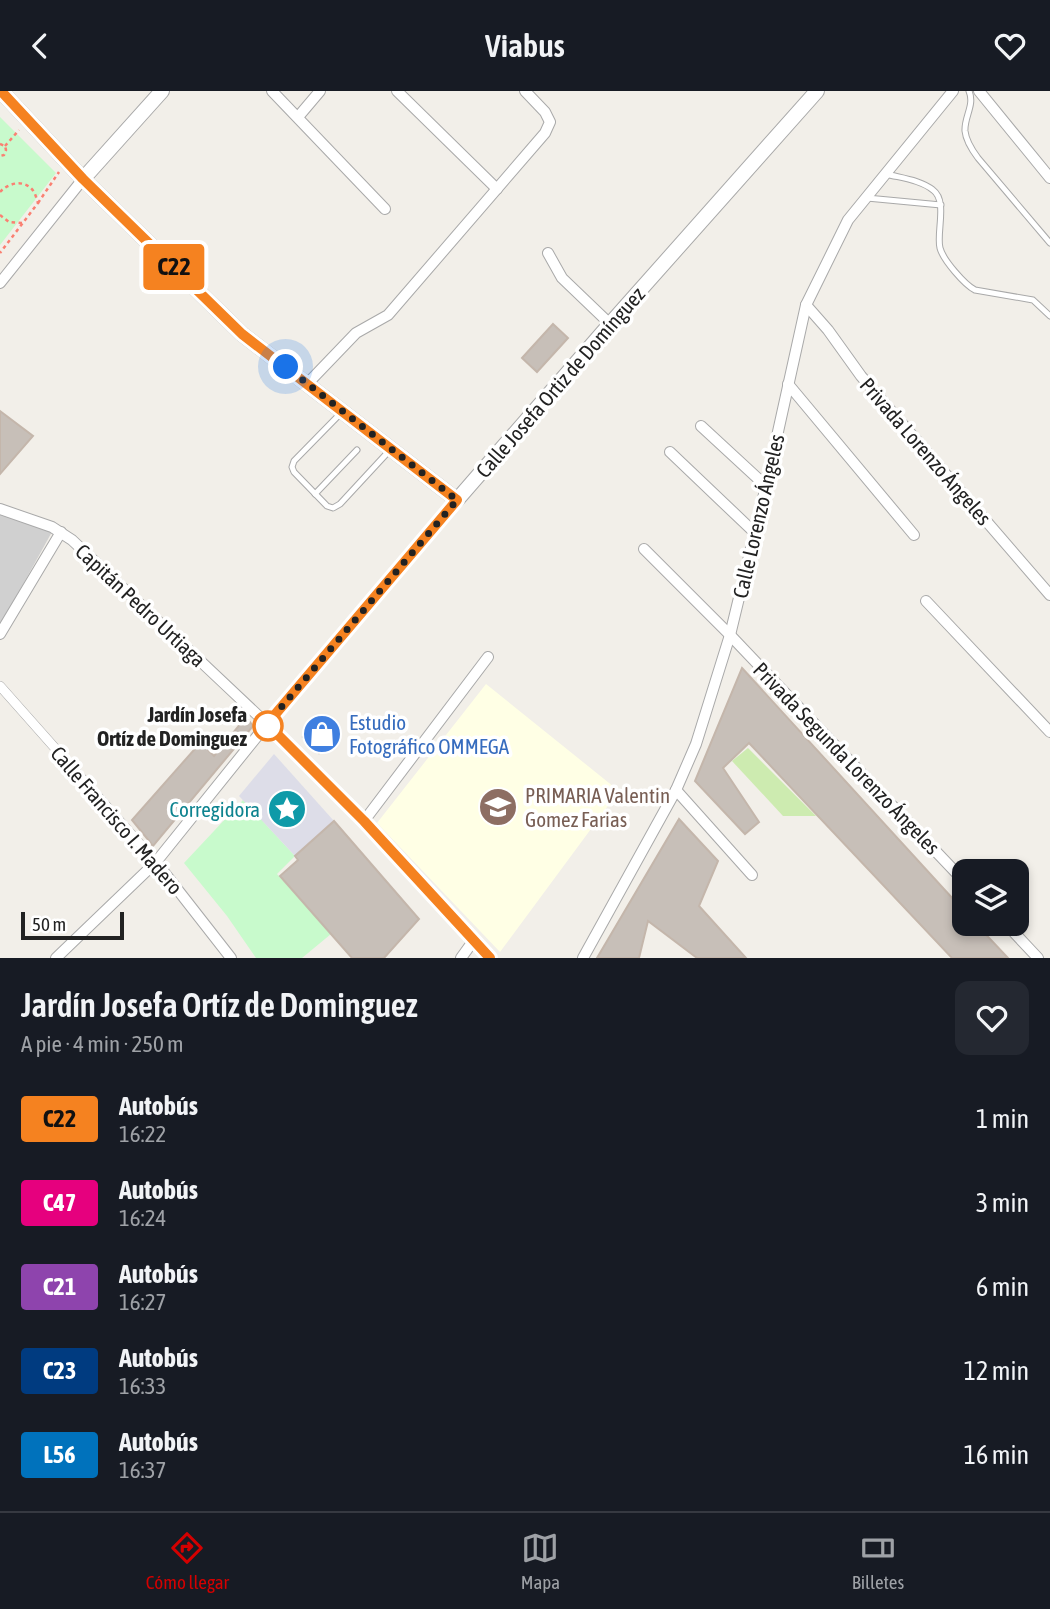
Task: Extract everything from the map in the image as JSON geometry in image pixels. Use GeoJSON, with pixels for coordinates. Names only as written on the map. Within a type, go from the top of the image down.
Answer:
{"type":"FeatureCollection","features":[{"type":"Feature","properties":{"kind":"street"},"geometry":{"type":"LineString","coordinates":[[1,91],[83,179],[242,334],[457,500]]}},
{"type":"Feature","properties":{"kind":"street"},"geometry":{"type":"LineString","coordinates":[[0,283],[83,179],[162,91]]}},
{"type":"Feature","properties":{"kind":"street"},"geometry":{"type":"LineString","coordinates":[[272,91],[385,209]]}},
{"type":"Feature","properties":{"kind":"street"},"geometry":{"type":"LineString","coordinates":[[298,117],[320,91]]}},
{"type":"Feature","properties":{"kind":"street"},"geometry":{"type":"LineString","coordinates":[[397,91],[497,190]]}},
{"type":"Feature","properties":{"kind":"street"},"geometry":{"type":"LineString","coordinates":[[308,383],[356,333],[388,316],[545,133],[550,122],[545,112],[525,91]]}},
{"type":"Feature","properties":{"kind":"street","name":"Calle Josefa Ortiz de Domínguez"},"geometry":{"type":"LineString","coordinates":[[57,958],[156,862],[267,724],[457,500],[817,91]]}},
{"type":"Feature","properties":{"kind":"street","name":"Calle Lorenzo Ángeles"},"geometry":{"type":"LineString","coordinates":[[583,958],[676,790],[696,744],[730,635],[806,305],[848,220],[953,91]]}},
{"type":"Feature","properties":{"kind":"street"},"geometry":{"type":"LineString","coordinates":[[979,91],[1050,178]]}},
{"type":"Feature","properties":{"kind":"street"},"geometry":{"type":"LineString","coordinates":[[548,253],[562,278],[610,324]]}},
{"type":"Feature","properties":{"kind":"street","name":"Privada Lorenzo Ángeles"},"geometry":{"type":"LineString","coordinates":[[806,305],[861,376],[1050,595]]}},
{"type":"Feature","properties":{"kind":"street"},"geometry":{"type":"LineString","coordinates":[[788,384],[914,535]]}},
{"type":"Feature","properties":{"kind":"street"},"geometry":{"type":"LineString","coordinates":[[701,426],[766,486]]}},
{"type":"Feature","properties":{"kind":"street"},"geometry":{"type":"LineString","coordinates":[[670,452],[755,533]]}},
{"type":"Feature","properties":{"kind":"street","name":"Capitán Pedro Urtiaga"},"geometry":{"type":"LineString","coordinates":[[0,509],[52,527],[72,540],[267,724],[364,821],[490,958]]}},
{"type":"Feature","properties":{"kind":"street"},"geometry":{"type":"LineString","coordinates":[[0,634],[61,532]]}},
{"type":"Feature","properties":{"kind":"street","name":"Privada Segunda Lorenzo Ángeles"},"geometry":{"type":"LineString","coordinates":[[644,549],[730,635],[952,868]]}},
{"type":"Feature","properties":{"kind":"street"},"geometry":{"type":"LineString","coordinates":[[926,601],[1050,731]]}},
{"type":"Feature","properties":{"kind":"street"},"geometry":{"type":"LineString","coordinates":[[364,821],[488,657]]}},
{"type":"Feature","properties":{"kind":"street","name":"Calle Francisco I. Madero"},"geometry":{"type":"LineString","coordinates":[[0,685],[156,862],[231,958]]}},
{"type":"Feature","properties":{"kind":"street"},"geometry":{"type":"LineString","coordinates":[[676,790],[752,875]]}},
{"type":"Feature","properties":{"kind":"street"},"geometry":{"type":"LineString","coordinates":[[1017,936],[1038,958]]}},
{"type":"Feature","properties":{"kind":"street"},"geometry":{"type":"LineString","coordinates":[[461,958],[474,940]]}},
{"type":"Feature","properties":{"kind":"lane"},"geometry":{"type":"LineString","coordinates":[[969,91],[972,101],[965,131],[969,145],[1050,243]]}},
{"type":"Feature","properties":{"kind":"lane"},"geometry":{"type":"LineString","coordinates":[[886,174],[923,184],[938,195],[941,205],[940,248],[967,286],[975,290],[1033,300],[1050,316]]}},
{"type":"Feature","properties":{"kind":"lane"},"geometry":{"type":"LineString","coordinates":[[866,198],[941,205]]}},
{"type":"Feature","properties":{"kind":"lane"},"geometry":{"type":"LineString","coordinates":[[343,411],[294,461],[292,467],[327,506],[340,504],[391,448]]}},
{"type":"Feature","properties":{"kind":"lane"},"geometry":{"type":"LineString","coordinates":[[315,494],[357,450]]}},
{"type":"Feature","properties":{"kind":"path"},"geometry":{"type":"LineString","coordinates":[[0,156],[6,153],[5,146],[28,120]]}},
{"type":"Feature","properties":{"kind":"path"},"geometry":{"type":"LineString","coordinates":[[0,144],[5,146]]}},
{"type":"Feature","properties":{"kind":"path"},"geometry":{"type":"LineString","coordinates":[[0,253],[38,204],[66,161]]}},
{"type":"Feature","properties":{"kind":"path"},"geometry":{"type":"LineString","coordinates":[[0,190],[12,183],[24,184],[34,191],[38,204]]}},
{"type":"Feature","properties":{"kind":"path"},"geometry":{"type":"LineString","coordinates":[[0,215],[9,222],[22,223]]}},
{"type":"Feature","properties":{"kind":"shaded area"},"geometry":{"type":"Polygon","coordinates":[[[0,512],[53,530],[0,626],[0,512]]]}},
{"type":"Feature","properties":{"kind":"shaded area","name":"PRIMARIA Valentin Gomez Farias"},"geometry":{"type":"Polygon","coordinates":[[[486,684],[619,791],[500,952],[377,823],[486,684]]]}},
{"type":"Feature","properties":{"kind":"shaded area","name":"Corregidora"},"geometry":{"type":"Polygon","coordinates":[[[274,754],[334,821],[295,856],[239,796],[274,754]]]}},
{"type":"Feature","properties":{"kind":"green space"},"geometry":{"type":"Polygon","coordinates":[[[0,117],[56,173],[0,245],[0,117]]]}},
{"type":"Feature","properties":{"kind":"green space"},"geometry":{"type":"Polygon","coordinates":[[[748,748],[816,816],[783,816],[732,761],[748,748]]]}},
{"type":"Feature","properties":{"kind":"green space"},"geometry":{"type":"Polygon","coordinates":[[[243,800],[295,856],[277,874],[331,934],[302,958],[256,958],[227,916],[184,863],[243,800]]]}},
{"type":"Feature","properties":{"kind":"building"},"geometry":{"type":"Polygon","coordinates":[[[553,324],[568,338],[537,372],[522,358],[553,324]]]}},
{"type":"Feature","properties":{"kind":"building"},"geometry":{"type":"Polygon","coordinates":[[[0,411],[33,436],[0,474],[0,411]]]}},
{"type":"Feature","properties":{"kind":"building"},"geometry":{"type":"Polygon","coordinates":[[[742,668],[952,898],[952,936],[987,936],[1008,958],[952,958],[749,743],[723,768],[759,822],[745,834],[695,781],[742,668]]]}},
{"type":"Feature","properties":{"kind":"building","name":"Estudio Fotográfico OMMEGA"},"geometry":{"type":"Polygon","coordinates":[[[325,716],[340,731],[319,753],[303,737],[325,716]]]}},
{"type":"Feature","properties":{"kind":"building"},"geometry":{"type":"Polygon","coordinates":[[[246,717],[253,726],[153,846],[132,820],[201,742],[214,756],[246,717]]]}},
{"type":"Feature","properties":{"kind":"building"},"geometry":{"type":"Polygon","coordinates":[[[679,819],[718,861],[699,906],[746,958],[697,958],[648,921],[639,958],[597,958],[679,819]]]}},
{"type":"Feature","properties":{"kind":"building"},"geometry":{"type":"Polygon","coordinates":[[[334,821],[419,919],[384,958],[352,958],[280,876],[298,860],[295,856],[334,821]]]}},
{"type":"Feature","properties":{"kind":"bus line","name":"C22"},"geometry":{"type":"LineString","coordinates":[[1,91],[83,179],[242,334],[457,500],[267,724],[364,821],[490,958]]}},
{"type":"Feature","properties":{"kind":"place","name":"Jardín Josefa Ortíz de Dominguez"},"geometry":{"type":"Point","coordinates":[268,726]}},
{"type":"Feature","properties":{"kind":"place","name":"Estudio Fotográfico OMMEGA"},"geometry":{"type":"Point","coordinates":[322,734]}},
{"type":"Feature","properties":{"kind":"place","name":"PRIMARIA Valentin Gomez Farias"},"geometry":{"type":"Point","coordinates":[498,807]}},
{"type":"Feature","properties":{"kind":"place","name":"Corregidora"},"geometry":{"type":"Point","coordinates":[287,809]}},
{"type":"Feature","properties":{"kind":"route"},"geometry":{"type":"LineString","coordinates":[[268,726],[457,500],[286,367]]}}]}
